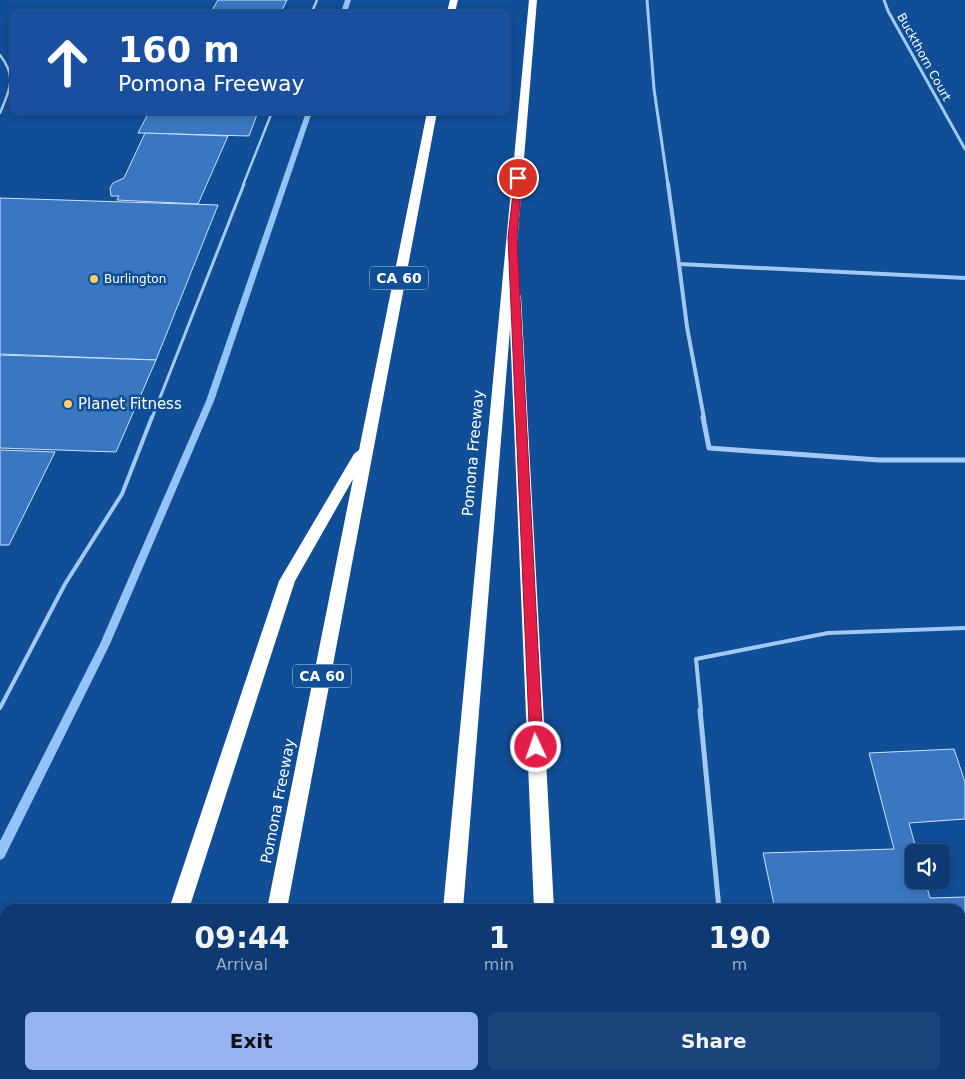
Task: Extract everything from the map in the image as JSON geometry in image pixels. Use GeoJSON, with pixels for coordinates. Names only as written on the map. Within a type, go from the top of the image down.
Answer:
{"type":"FeatureCollection","features":[{"type":"Feature","properties":{"kind":"highway","name":"Pomona Freeway"},"geometry":{"type":"LineString","coordinates":[[454,904],[533,0]]}},
{"type":"Feature","properties":{"kind":"highway","name":"Pomona Freeway"},"geometry":{"type":"LineString","coordinates":[[278,904],[431,115]]}},
{"type":"Feature","properties":{"kind":"highway"},"geometry":{"type":"LineString","coordinates":[[512,237],[544,904]]}},
{"type":"Feature","properties":{"kind":"highway"},"geometry":{"type":"LineString","coordinates":[[181,904],[287,581],[367,444]]}},
{"type":"Feature","properties":{"kind":"street"},"geometry":{"type":"LineString","coordinates":[[647,0],[654,89],[687,327],[709,448],[879,460],[965,460]]}},
{"type":"Feature","properties":{"kind":"street","name":"Buckthorn Court"},"geometry":{"type":"LineString","coordinates":[[884,0],[888,12],[965,149]]}},
{"type":"Feature","properties":{"kind":"street"},"geometry":{"type":"LineString","coordinates":[[679,264],[965,278]]}},
{"type":"Feature","properties":{"kind":"lane"},"geometry":{"type":"LineString","coordinates":[[0,55],[8,64],[10,74]]}},
{"type":"Feature","properties":{"kind":"lane"},"geometry":{"type":"LineString","coordinates":[[0,114],[10,88]]}},
{"type":"Feature","properties":{"kind":"lane"},"geometry":{"type":"LineString","coordinates":[[0,708],[65,584],[122,494],[271,115]]}},
{"type":"Feature","properties":{"kind":"lane"},"geometry":{"type":"LineString","coordinates":[[718,904],[696,659],[828,633],[965,628]]}},
{"type":"Feature","properties":{"kind":"building"},"geometry":{"type":"Polygon","coordinates":[[[218,0],[287,0],[282,10],[212,10],[218,0]]]}},
{"type":"Feature","properties":{"kind":"building"},"geometry":{"type":"Polygon","coordinates":[[[147,115],[257,115],[249,136],[138,133],[147,115]]]}},
{"type":"Feature","properties":{"kind":"building"},"geometry":{"type":"Polygon","coordinates":[[[145,133],[228,136],[198,204],[117,200],[119,196],[111,196],[110,188],[113,183],[124,178],[145,133]]]}},
{"type":"Feature","properties":{"kind":"building","name":"Burlington"},"geometry":{"type":"Polygon","coordinates":[[[0,198],[218,205],[156,360],[0,354],[0,198]]]}},
{"type":"Feature","properties":{"kind":"building","name":"Planet Fitness"},"geometry":{"type":"Polygon","coordinates":[[[0,355],[156,360],[116,452],[0,448],[0,355]]]}},
{"type":"Feature","properties":{"kind":"building"},"geometry":{"type":"Polygon","coordinates":[[[0,450],[55,452],[9,545],[0,545],[0,450]]]}},
{"type":"Feature","properties":{"kind":"building"},"geometry":{"type":"Polygon","coordinates":[[[954,749],[965,782],[965,819],[909,823],[915,844],[905,844],[905,889],[928,889],[930,898],[965,897],[965,904],[774,904],[763,853],[894,849],[869,753],[954,749]]]}},
{"type":"Feature","properties":{"kind":"waterway"},"geometry":{"type":"LineString","coordinates":[[345,10],[348,0]]}},
{"type":"Feature","properties":{"kind":"waterway"},"geometry":{"type":"LineString","coordinates":[[0,854],[105,644],[210,401],[308,115]]}},
{"type":"Feature","properties":{"kind":"place","name":"Burlington"},"geometry":{"type":"Point","coordinates":[94,279]}},
{"type":"Feature","properties":{"kind":"place","name":"Planet Fitness"},"geometry":{"type":"Point","coordinates":[68,404]}},
{"type":"Feature","properties":{"kind":"route"},"geometry":{"type":"LineString","coordinates":[[518,178],[512,237],[536,747]]}}]}
